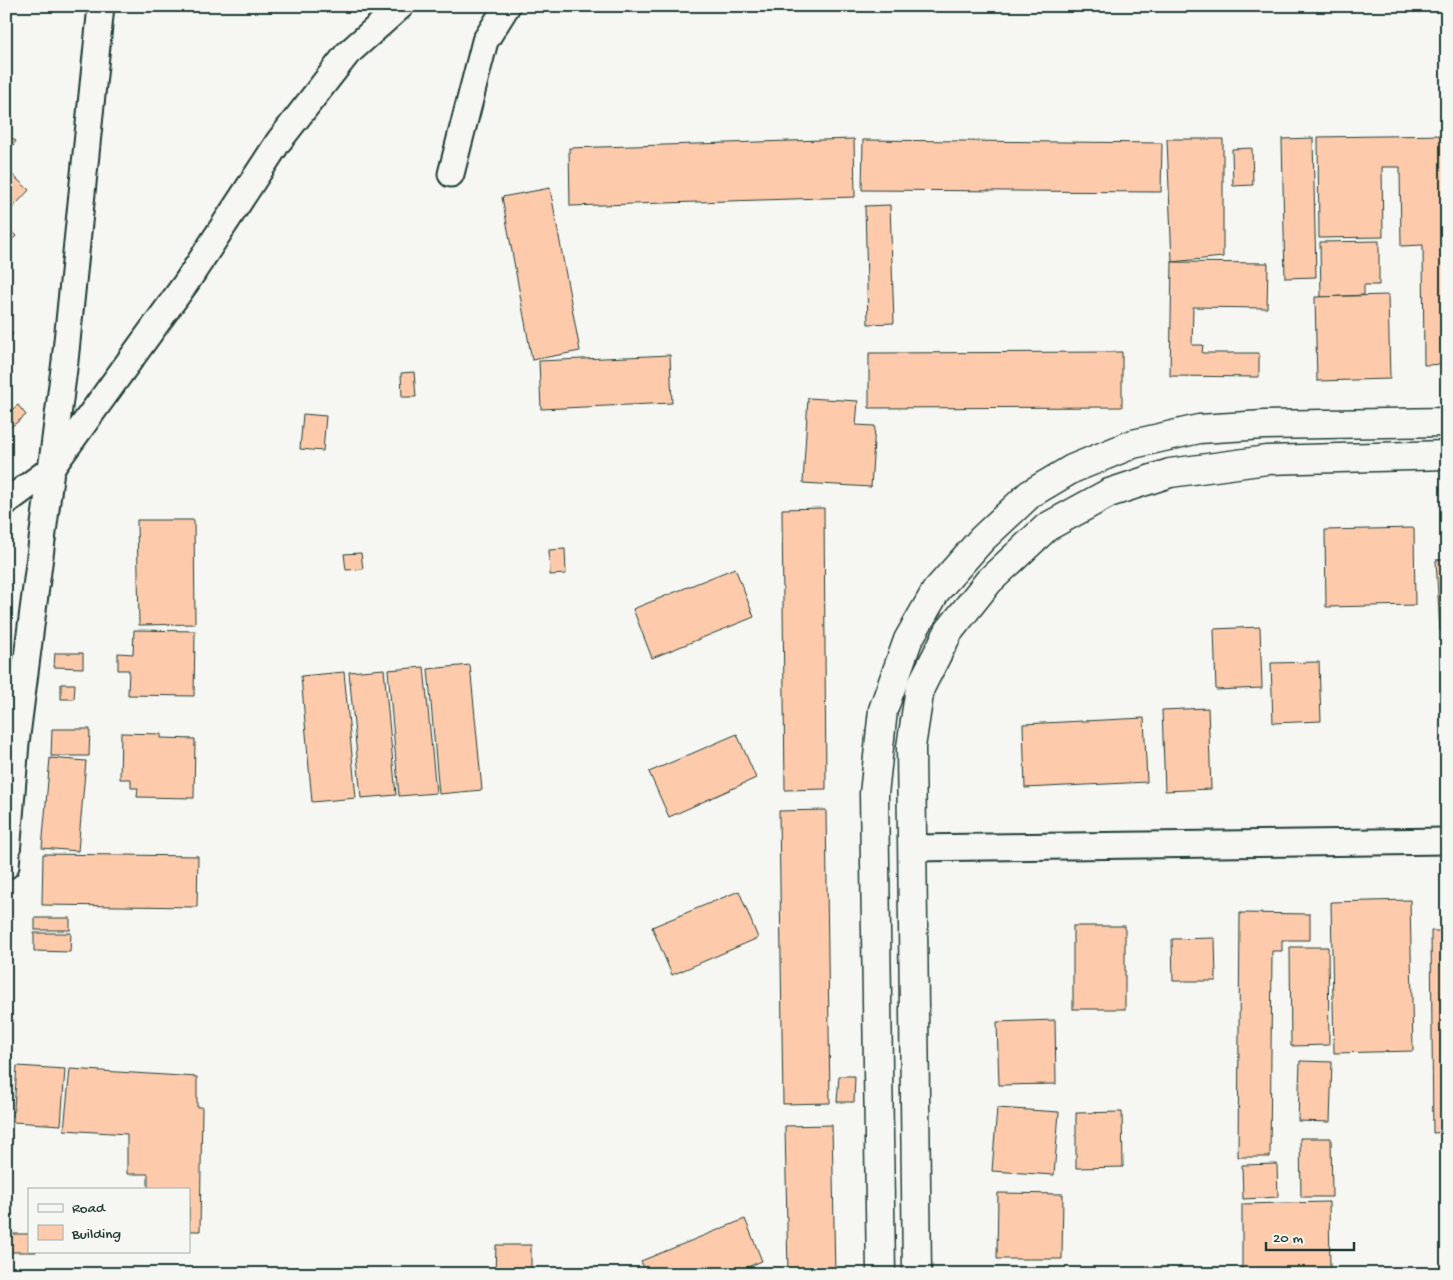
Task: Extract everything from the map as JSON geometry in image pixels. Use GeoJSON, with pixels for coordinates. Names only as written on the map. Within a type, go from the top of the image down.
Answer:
{"type":"FeatureCollection","features":[{"type":"Feature","properties":{"kind":"street"},"geometry":{"type":"LineString","coordinates":[[6,866],[11,741],[65,361],[101,6]]}},
{"type":"Feature","properties":{"kind":"street"},"geometry":{"type":"LineString","coordinates":[[6,502],[51,469],[186,283],[279,141],[347,54],[401,6]]}},
{"type":"Feature","properties":{"kind":"street"},"geometry":{"type":"LineString","coordinates":[[451,174],[485,40],[507,6]]}},
{"type":"Feature","properties":{"kind":"street"},"geometry":{"type":"LineString","coordinates":[[881,1274],[874,794],[883,710],[908,640],[936,591],[982,539],[1030,494],[1072,469],[1133,444],[1199,429],[1264,425],[1447,422]]}},
{"type":"Feature","properties":{"kind":"street"},"geometry":{"type":"LineString","coordinates":[[1303,459],[1304,424]]}},
{"type":"Feature","properties":{"kind":"street"},"geometry":{"type":"LineString","coordinates":[[917,1274],[911,747],[920,688],[949,630],[989,581],[1047,527],[1109,493],[1170,472],[1267,460],[1447,455]]}},
{"type":"Feature","properties":{"kind":"street"},"geometry":{"type":"LineString","coordinates":[[913,848],[1447,841]]}},
{"type":"Feature","properties":{"kind":"building"},"geometry":{"type":"Polygon","coordinates":[[[6,134],[16,141],[6,155],[6,134]]]}},
{"type":"Feature","properties":{"kind":"building"},"geometry":{"type":"Polygon","coordinates":[[[1447,135],[1447,364],[1424,365],[1423,245],[1401,246],[1400,167],[1382,167],[1383,237],[1319,238],[1318,137],[1447,135]]]}},
{"type":"Feature","properties":{"kind":"building"},"geometry":{"type":"Polygon","coordinates":[[[1313,138],[1316,277],[1285,278],[1282,139],[1313,138]]]}},
{"type":"Feature","properties":{"kind":"building"},"geometry":{"type":"Polygon","coordinates":[[[854,139],[855,197],[570,206],[569,148],[854,139]]]}},
{"type":"Feature","properties":{"kind":"building"},"geometry":{"type":"Polygon","coordinates":[[[1167,139],[1223,139],[1223,257],[1172,262],[1167,139]]]}},
{"type":"Feature","properties":{"kind":"building"},"geometry":{"type":"Polygon","coordinates":[[[863,140],[1162,143],[1161,192],[862,190],[863,140]]]}},
{"type":"Feature","properties":{"kind":"building"},"geometry":{"type":"Polygon","coordinates":[[[1252,148],[1253,185],[1233,186],[1232,149],[1252,148]]]}},
{"type":"Feature","properties":{"kind":"building"},"geometry":{"type":"Polygon","coordinates":[[[6,169],[29,190],[6,215],[6,169]]]}},
{"type":"Feature","properties":{"kind":"building"},"geometry":{"type":"Polygon","coordinates":[[[550,188],[580,351],[532,360],[502,197],[550,188]]]}},
{"type":"Feature","properties":{"kind":"building"},"geometry":{"type":"Polygon","coordinates":[[[890,205],[894,323],[868,324],[865,206],[890,205]]]}},
{"type":"Feature","properties":{"kind":"building"},"geometry":{"type":"Polygon","coordinates":[[[6,226],[16,236],[6,246],[6,226]]]}},
{"type":"Feature","properties":{"kind":"building"},"geometry":{"type":"Polygon","coordinates":[[[1379,241],[1379,285],[1364,285],[1364,295],[1321,297],[1320,242],[1379,241]]]}},
{"type":"Feature","properties":{"kind":"building"},"geometry":{"type":"Polygon","coordinates":[[[1172,262],[1268,263],[1267,308],[1193,307],[1192,345],[1203,345],[1202,353],[1259,353],[1259,377],[1170,376],[1172,262]]]}},
{"type":"Feature","properties":{"kind":"building"},"geometry":{"type":"Polygon","coordinates":[[[1388,295],[1390,379],[1317,381],[1315,297],[1388,295]]]}},
{"type":"Feature","properties":{"kind":"building"},"geometry":{"type":"Polygon","coordinates":[[[6,326],[13,334],[6,340],[6,326]]]}},
{"type":"Feature","properties":{"kind":"building"},"geometry":{"type":"Polygon","coordinates":[[[1122,352],[1122,407],[869,408],[869,353],[1122,352]]]}},
{"type":"Feature","properties":{"kind":"building"},"geometry":{"type":"Polygon","coordinates":[[[670,355],[672,403],[541,409],[539,361],[670,355]]]}},
{"type":"Feature","properties":{"kind":"building"},"geometry":{"type":"Polygon","coordinates":[[[414,372],[416,397],[402,397],[401,373],[414,372]]]}},
{"type":"Feature","properties":{"kind":"building"},"geometry":{"type":"Polygon","coordinates":[[[6,391],[11,397],[6,401],[6,391]]]}},
{"type":"Feature","properties":{"kind":"building"},"geometry":{"type":"Polygon","coordinates":[[[808,398],[858,401],[856,425],[875,426],[871,487],[803,483],[808,398]]]}},
{"type":"Feature","properties":{"kind":"building"},"geometry":{"type":"Polygon","coordinates":[[[18,405],[26,415],[11,427],[6,420],[6,414],[18,405]]]}},
{"type":"Feature","properties":{"kind":"building"},"geometry":{"type":"Polygon","coordinates":[[[303,414],[326,416],[323,451],[300,449],[303,414]]]}},
{"type":"Feature","properties":{"kind":"building"},"geometry":{"type":"Polygon","coordinates":[[[824,508],[826,789],[785,790],[782,509],[824,508]]]}},
{"type":"Feature","properties":{"kind":"building"},"geometry":{"type":"Polygon","coordinates":[[[137,520],[194,520],[195,624],[139,625],[137,520]]]}},
{"type":"Feature","properties":{"kind":"building"},"geometry":{"type":"Polygon","coordinates":[[[1414,528],[1415,605],[1326,607],[1325,530],[1414,528]]]}},
{"type":"Feature","properties":{"kind":"building"},"geometry":{"type":"Polygon","coordinates":[[[565,549],[566,574],[550,575],[549,550],[565,549]]]}},
{"type":"Feature","properties":{"kind":"building"},"geometry":{"type":"Polygon","coordinates":[[[361,553],[363,569],[346,570],[344,554],[361,553]]]}},
{"type":"Feature","properties":{"kind":"building"},"geometry":{"type":"Polygon","coordinates":[[[1447,559],[1447,631],[1440,631],[1436,560],[1447,559]]]}},
{"type":"Feature","properties":{"kind":"building"},"geometry":{"type":"Polygon","coordinates":[[[735,568],[754,617],[652,658],[633,609],[735,568]]]}},
{"type":"Feature","properties":{"kind":"building"},"geometry":{"type":"Polygon","coordinates":[[[1260,627],[1262,688],[1216,690],[1214,629],[1260,627]]]}},
{"type":"Feature","properties":{"kind":"building"},"geometry":{"type":"Polygon","coordinates":[[[134,630],[195,631],[194,696],[128,695],[129,670],[118,670],[118,653],[133,654],[134,630]]]}},
{"type":"Feature","properties":{"kind":"building"},"geometry":{"type":"Polygon","coordinates":[[[55,653],[83,653],[83,668],[54,667],[55,653]]]}},
{"type":"Feature","properties":{"kind":"building"},"geometry":{"type":"Polygon","coordinates":[[[1319,662],[1321,721],[1273,723],[1271,663],[1319,662]]]}},
{"type":"Feature","properties":{"kind":"building"},"geometry":{"type":"Polygon","coordinates":[[[470,665],[482,790],[439,794],[428,669],[470,665]]]}},
{"type":"Feature","properties":{"kind":"building"},"geometry":{"type":"Polygon","coordinates":[[[424,667],[436,793],[399,796],[388,670],[424,667]]]}},
{"type":"Feature","properties":{"kind":"building"},"geometry":{"type":"Polygon","coordinates":[[[384,669],[396,795],[361,798],[349,672],[384,669]]]}},
{"type":"Feature","properties":{"kind":"building"},"geometry":{"type":"Polygon","coordinates":[[[344,672],[356,798],[312,802],[301,676],[344,672]]]}},
{"type":"Feature","properties":{"kind":"building"},"geometry":{"type":"Polygon","coordinates":[[[61,684],[75,684],[74,699],[61,699],[61,684]]]}},
{"type":"Feature","properties":{"kind":"building"},"geometry":{"type":"Polygon","coordinates":[[[1208,708],[1211,789],[1165,791],[1162,710],[1208,708]]]}},
{"type":"Feature","properties":{"kind":"building"},"geometry":{"type":"Polygon","coordinates":[[[1144,718],[1147,782],[1025,788],[1023,724],[1144,718]]]}},
{"type":"Feature","properties":{"kind":"building"},"geometry":{"type":"Polygon","coordinates":[[[52,729],[90,729],[89,756],[51,756],[52,729]]]}},
{"type":"Feature","properties":{"kind":"building"},"geometry":{"type":"Polygon","coordinates":[[[121,733],[161,734],[161,738],[195,739],[194,798],[137,797],[138,788],[131,788],[131,779],[120,779],[121,733]]]}},
{"type":"Feature","properties":{"kind":"building"},"geometry":{"type":"Polygon","coordinates":[[[737,734],[756,778],[669,817],[649,772],[737,734]]]}},
{"type":"Feature","properties":{"kind":"building"},"geometry":{"type":"Polygon","coordinates":[[[50,758],[86,761],[78,851],[42,848],[50,758]]]}},
{"type":"Feature","properties":{"kind":"building"},"geometry":{"type":"Polygon","coordinates":[[[826,810],[830,1103],[783,1104],[779,811],[826,810]]]}},
{"type":"Feature","properties":{"kind":"building"},"geometry":{"type":"Polygon","coordinates":[[[43,854],[198,856],[197,907],[42,905],[43,854]]]}},
{"type":"Feature","properties":{"kind":"building"},"geometry":{"type":"Polygon","coordinates":[[[739,891],[758,938],[672,975],[652,927],[739,891]]]}},
{"type":"Feature","properties":{"kind":"building"},"geometry":{"type":"Polygon","coordinates":[[[1410,900],[1413,1051],[1334,1053],[1331,902],[1410,900]]]}},
{"type":"Feature","properties":{"kind":"building"},"geometry":{"type":"Polygon","coordinates":[[[1240,913],[1310,914],[1310,940],[1282,940],[1282,951],[1272,951],[1270,1157],[1238,1157],[1240,913]]]}},
{"type":"Feature","properties":{"kind":"building"},"geometry":{"type":"Polygon","coordinates":[[[35,918],[70,918],[70,930],[35,930],[35,918]]]}},
{"type":"Feature","properties":{"kind":"building"},"geometry":{"type":"Polygon","coordinates":[[[1073,926],[1125,926],[1125,1009],[1073,1009],[1073,926]]]}},
{"type":"Feature","properties":{"kind":"building"},"geometry":{"type":"Polygon","coordinates":[[[1431,931],[1447,931],[1447,1132],[1433,1133],[1431,931]]]}},
{"type":"Feature","properties":{"kind":"building"},"geometry":{"type":"Polygon","coordinates":[[[34,933],[71,933],[70,952],[34,951],[34,933]]]}},
{"type":"Feature","properties":{"kind":"building"},"geometry":{"type":"Polygon","coordinates":[[[1215,938],[1216,981],[1173,981],[1172,939],[1215,938]]]}},
{"type":"Feature","properties":{"kind":"building"},"geometry":{"type":"Polygon","coordinates":[[[1290,947],[1328,947],[1329,1045],[1291,1046],[1290,947]]]}},
{"type":"Feature","properties":{"kind":"building"},"geometry":{"type":"Polygon","coordinates":[[[1055,1020],[1056,1084],[999,1085],[997,1022],[1055,1020]]]}},
{"type":"Feature","properties":{"kind":"building"},"geometry":{"type":"Polygon","coordinates":[[[1300,1061],[1332,1062],[1330,1122],[1298,1121],[1300,1061]]]}},
{"type":"Feature","properties":{"kind":"building"},"geometry":{"type":"Polygon","coordinates":[[[17,1066],[65,1069],[61,1125],[13,1122],[17,1066]]]}},
{"type":"Feature","properties":{"kind":"building"},"geometry":{"type":"Polygon","coordinates":[[[70,1069],[197,1077],[197,1107],[202,1107],[200,1231],[190,1231],[190,1188],[148,1188],[148,1174],[127,1174],[127,1134],[64,1130],[70,1069]]]}},
{"type":"Feature","properties":{"kind":"building"},"geometry":{"type":"Polygon","coordinates":[[[839,1076],[855,1076],[854,1102],[837,1102],[839,1076]]]}},
{"type":"Feature","properties":{"kind":"building"},"geometry":{"type":"Polygon","coordinates":[[[997,1108],[1059,1112],[1054,1175],[992,1171],[997,1108]]]}},
{"type":"Feature","properties":{"kind":"building"},"geometry":{"type":"Polygon","coordinates":[[[1122,1112],[1123,1167],[1076,1168],[1076,1113],[1122,1112]]]}},
{"type":"Feature","properties":{"kind":"building"},"geometry":{"type":"Polygon","coordinates":[[[832,1125],[835,1274],[788,1274],[785,1126],[832,1125]]]}},
{"type":"Feature","properties":{"kind":"building"},"geometry":{"type":"Polygon","coordinates":[[[1300,1138],[1331,1138],[1332,1197],[1301,1197],[1300,1138]]]}},
{"type":"Feature","properties":{"kind":"building"},"geometry":{"type":"Polygon","coordinates":[[[1277,1164],[1278,1197],[1243,1199],[1242,1165],[1277,1164]]]}},
{"type":"Feature","properties":{"kind":"building"},"geometry":{"type":"Polygon","coordinates":[[[998,1193],[1063,1194],[1062,1259],[997,1259],[998,1193]]]}},
{"type":"Feature","properties":{"kind":"building"},"geometry":{"type":"Polygon","coordinates":[[[1329,1202],[1330,1271],[1242,1272],[1242,1204],[1329,1202]]]}},
{"type":"Feature","properties":{"kind":"building"},"geometry":{"type":"Polygon","coordinates":[[[745,1219],[762,1261],[731,1274],[646,1274],[641,1261],[745,1219]]]}},
{"type":"Feature","properties":{"kind":"building"},"geometry":{"type":"Polygon","coordinates":[[[10,1234],[28,1234],[28,1252],[10,1252],[10,1234]]]}},
{"type":"Feature","properties":{"kind":"building"},"geometry":{"type":"Polygon","coordinates":[[[496,1245],[531,1245],[531,1274],[495,1274],[496,1245]]]}}]}
